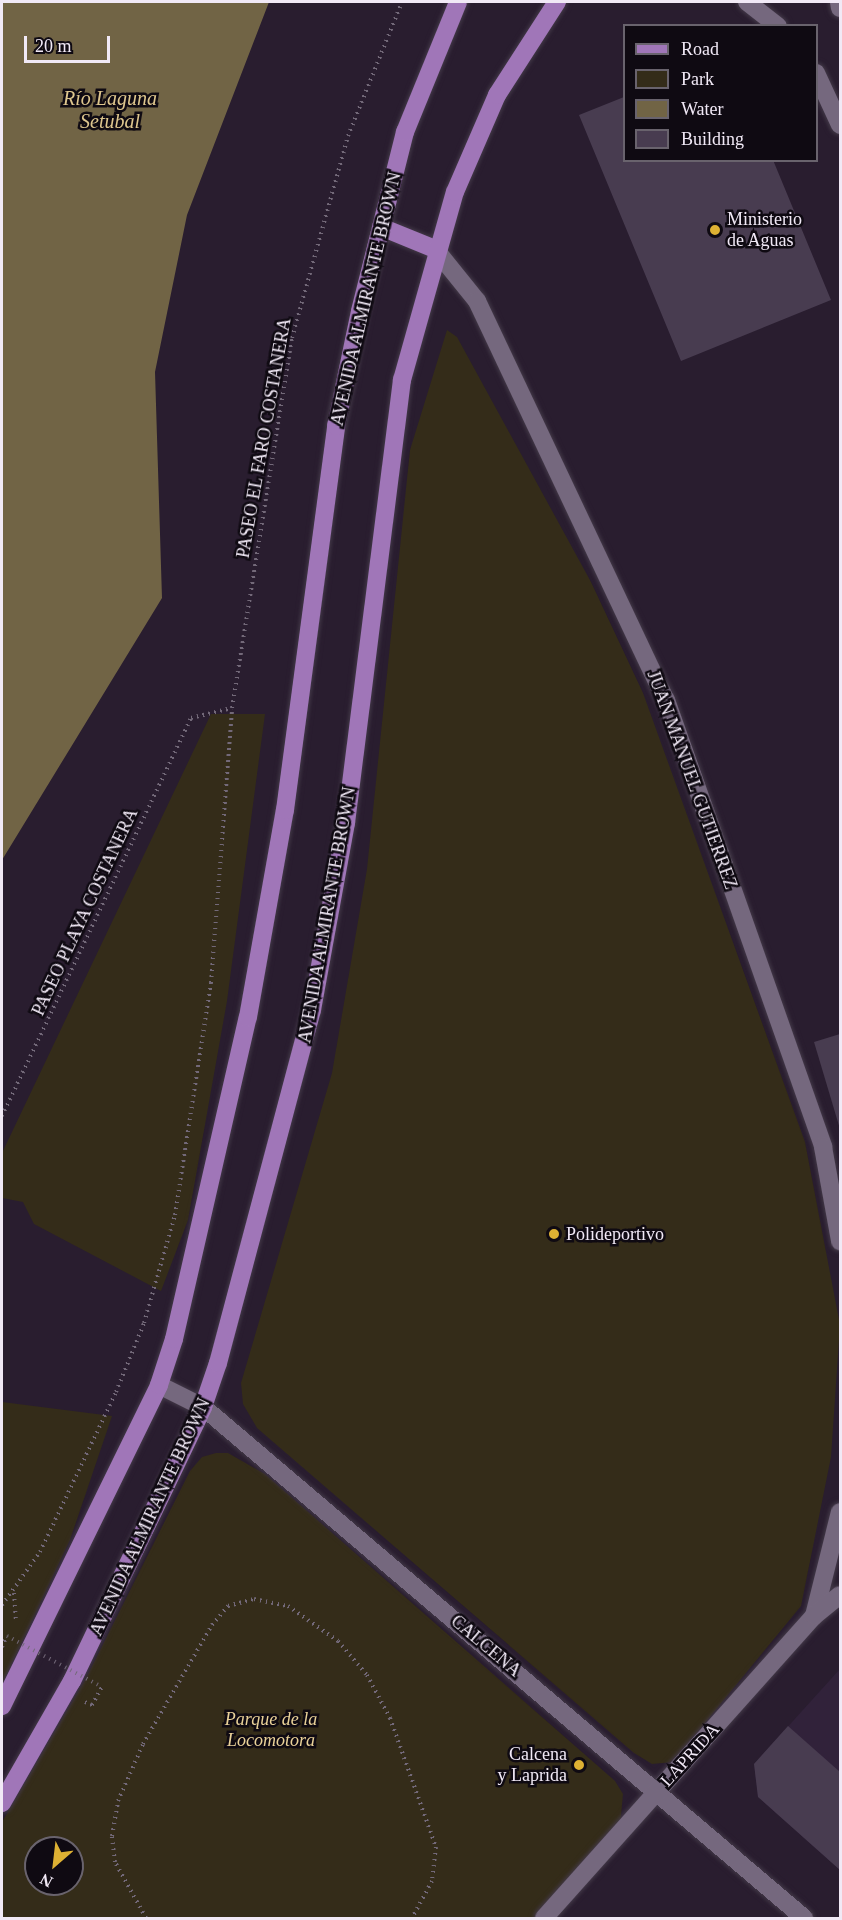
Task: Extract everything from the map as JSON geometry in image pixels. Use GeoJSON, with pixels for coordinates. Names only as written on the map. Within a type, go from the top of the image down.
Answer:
{"type":"FeatureCollection","features":[{"type":"Feature","properties":{"kind":"main road","name":"AVENIDA ALMIRANTE BROWN"},"geometry":{"type":"LineString","coordinates":[[2,1706],[159,1385],[248,1017],[285,810],[336,426],[405,132],[458,2]]}},
{"type":"Feature","properties":{"kind":"main road","name":"AVENIDA ALMIRANTE BROWN"},"geometry":{"type":"LineString","coordinates":[[2,1803],[72,1681],[203,1407],[273,1171],[312,1010],[346,823],[402,380],[435,249],[497,95],[557,2]]}},
{"type":"Feature","properties":{"kind":"main road"},"geometry":{"type":"LineString","coordinates":[[381,227],[435,249]]}},
{"type":"Feature","properties":{"kind":"street"},"geometry":{"type":"LineString","coordinates":[[747,2],[775,24]]}},
{"type":"Feature","properties":{"kind":"street"},"geometry":{"type":"LineString","coordinates":[[839,2],[840,8]]}},
{"type":"Feature","properties":{"kind":"street"},"geometry":{"type":"LineString","coordinates":[[818,77],[840,125]]}},
{"type":"Feature","properties":{"kind":"street","name":"JUAN MANUEL GUTIERREZ"},"geometry":{"type":"LineString","coordinates":[[435,249],[477,301],[666,700],[823,1147],[840,1241]]}},
{"type":"Feature","properties":{"kind":"street","name":"CALCENA"},"geometry":{"type":"LineString","coordinates":[[159,1385],[203,1407],[658,1791],[804,1918]]}},
{"type":"Feature","properties":{"kind":"street"},"geometry":{"type":"LineString","coordinates":[[814,1616],[840,1512]]}},
{"type":"Feature","properties":{"kind":"street","name":"LAPRIDA"},"geometry":{"type":"LineString","coordinates":[[544,1918],[814,1616],[840,1595]]}},
{"type":"Feature","properties":{"kind":"path","name":"PASEO EL FARO COSTANERA"},"geometry":{"type":"LineString","coordinates":[[2,1605],[14,1593],[40,1552],[116,1392],[144,1323],[175,1215],[211,982],[232,708],[292,338],[348,136],[402,2]]}},
{"type":"Feature","properties":{"kind":"path","name":"PASEO PLAYA COSTANERA"},"geometry":{"type":"LineString","coordinates":[[2,1116],[191,718],[232,708]]}},
{"type":"Feature","properties":{"kind":"path"},"geometry":{"type":"LineString","coordinates":[[11,1649],[14,1593]]}},
{"type":"Feature","properties":{"kind":"path"},"geometry":{"type":"LineString","coordinates":[[146,1918],[115,1862],[112,1828],[118,1801],[136,1757],[212,1625],[228,1606],[254,1599],[288,1606],[338,1641],[367,1675],[390,1718],[436,1847],[432,1881],[412,1918]]}},
{"type":"Feature","properties":{"kind":"path"},"geometry":{"type":"LineString","coordinates":[[2,1647],[7,1636],[102,1687]]}},
{"type":"Feature","properties":{"kind":"shaded area"},"geometry":{"type":"Polygon","coordinates":[[[840,1669],[840,1870],[758,1797],[754,1764],[840,1669]]]}},
{"type":"Feature","properties":{"kind":"green space","name":"Polideportivo"},"geometry":{"type":"Polygon","coordinates":[[[447,330],[457,337],[591,582],[643,693],[805,1142],[840,1325],[831,1457],[801,1606],[673,1762],[652,1764],[634,1753],[257,1428],[243,1404],[241,1383],[332,1073],[367,869],[410,450],[447,330]]]}},
{"type":"Feature","properties":{"kind":"green space"},"geometry":{"type":"Polygon","coordinates":[[[211,714],[265,714],[227,1001],[188,1220],[161,1291],[34,1224],[23,1202],[2,1198],[2,1153],[211,714]]]}},
{"type":"Feature","properties":{"kind":"green space"},"geometry":{"type":"Polygon","coordinates":[[[2,1402],[112,1416],[70,1540],[2,1684],[2,1402]]]}},
{"type":"Feature","properties":{"kind":"green space","name":"Parque de la Locomotora"},"geometry":{"type":"Polygon","coordinates":[[[216,1453],[228,1453],[265,1474],[615,1781],[623,1794],[620,1826],[539,1918],[2,1918],[2,1822],[85,1680],[190,1471],[202,1457],[216,1453]]]}},
{"type":"Feature","properties":{"kind":"water","name":"Río Laguna Setubal"},"geometry":{"type":"Polygon","coordinates":[[[2,2],[269,2],[187,215],[155,372],[162,598],[2,860],[2,2]]]}},
{"type":"Feature","properties":{"kind":"building","name":"Ministerio de Aguas"},"geometry":{"type":"Polygon","coordinates":[[[623,97],[623,162],[774,162],[831,300],[681,361],[579,115],[623,97]]]}},
{"type":"Feature","properties":{"kind":"building"},"geometry":{"type":"Polygon","coordinates":[[[840,1034],[840,1129],[814,1042],[840,1034]]]}},
{"type":"Feature","properties":{"kind":"building"},"geometry":{"type":"Polygon","coordinates":[[[788,1726],[840,1772],[840,1870],[758,1797],[754,1764],[788,1726]]]}},
{"type":"Feature","properties":{"kind":"place","name":"Ministerio de Aguas"},"geometry":{"type":"Point","coordinates":[715,230]}},
{"type":"Feature","properties":{"kind":"place","name":"Polideportivo"},"geometry":{"type":"Point","coordinates":[554,1234]}},
{"type":"Feature","properties":{"kind":"place","name":"Calcena y Laprida"},"geometry":{"type":"Point","coordinates":[579,1765]}}]}
